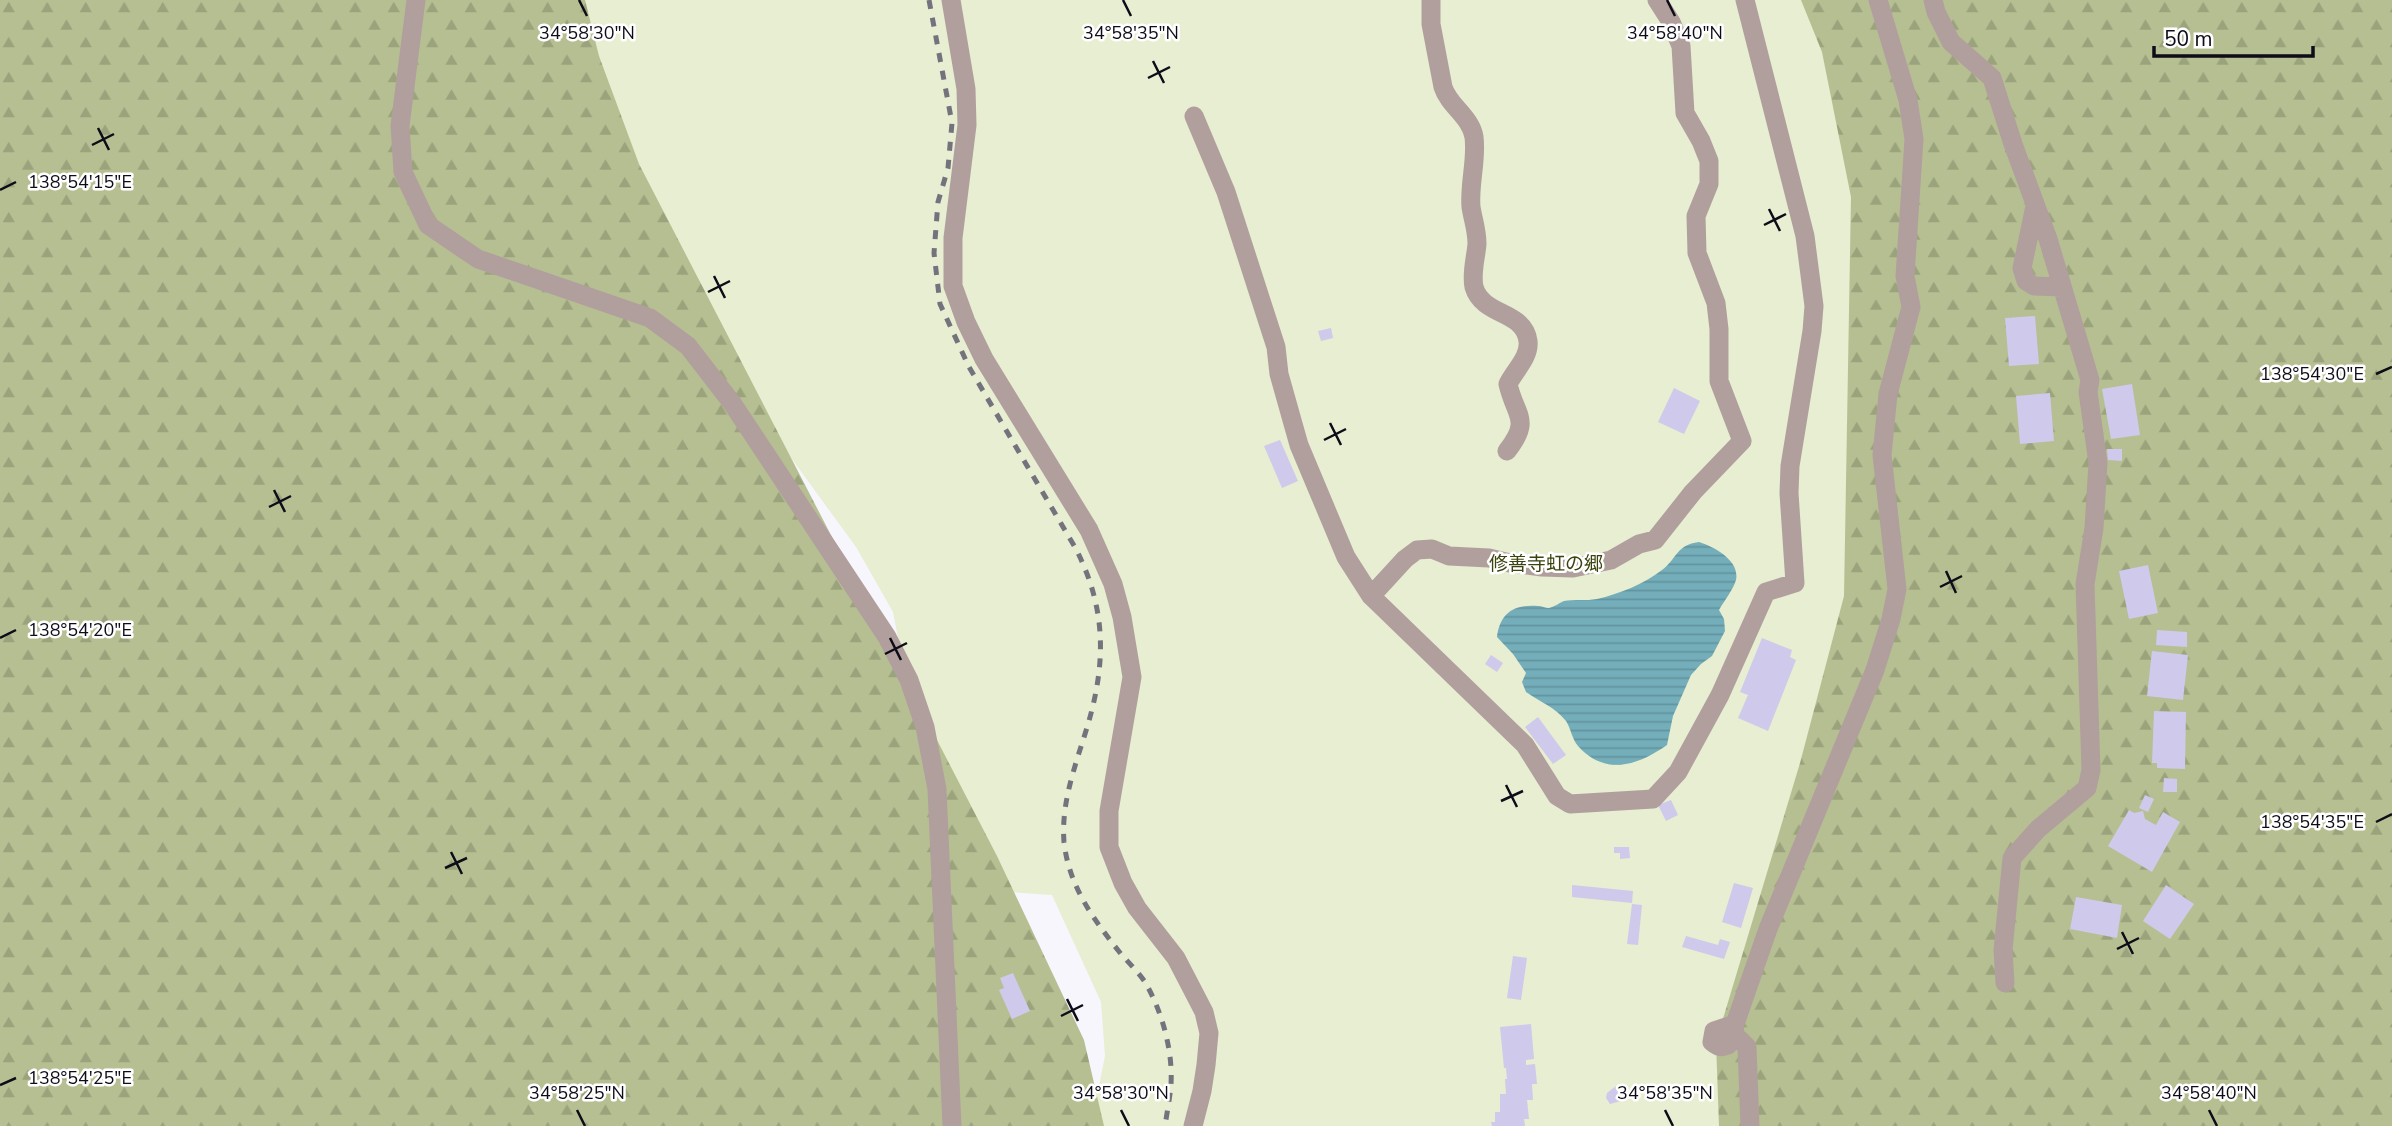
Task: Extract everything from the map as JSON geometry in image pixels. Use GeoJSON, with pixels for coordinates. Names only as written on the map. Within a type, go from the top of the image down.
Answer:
{"type":"FeatureCollection","features":[{"type":"Feature","properties":{"kind":"street"},"geometry":{"type":"LineString","coordinates":[[416,0],[400,126],[403,172],[428,225],[478,259],[650,318],[688,346],[732,403],[887,637],[909,681],[925,727],[937,789],[952,1126]]}},
{"type":"Feature","properties":{"kind":"street"},"geometry":{"type":"LineString","coordinates":[[951,0],[966,89],[967,125],[953,238],[953,286],[966,322],[984,359],[1089,530],[1113,584],[1122,617],[1132,677],[1109,811],[1110,847],[1123,883],[1138,908],[1176,958],[1204,1012],[1209,1033],[1208,1054],[1193,1126]]}},
{"type":"Feature","properties":{"kind":"street"},"geometry":{"type":"LineString","coordinates":[[1431,0],[1431,24],[1445,95],[1469,124],[1474,135],[1471,206],[1477,230],[1475,287],[1483,303],[1497,312],[1514,317],[1525,330],[1529,344],[1524,359],[1508,384],[1512,400],[1520,413],[1521,427],[1507,451]]}},
{"type":"Feature","properties":{"kind":"street"},"geometry":{"type":"LineString","coordinates":[[1371,596],[1405,559],[1417,551],[1432,549],[1449,556],[1489,558],[1542,567],[1573,568],[1611,559],[1639,544],[1655,540],[1693,492],[1742,441],[1719,381],[1716,303],[1697,253],[1696,216],[1709,184],[1709,161],[1685,113],[1681,46],[1671,22],[1657,0]]}},
{"type":"Feature","properties":{"kind":"street"},"geometry":{"type":"LineString","coordinates":[[1194,116],[1226,192],[1276,347],[1279,374],[1298,445],[1346,557],[1371,596],[1525,746],[1557,796],[1570,804],[1653,799],[1678,772],[1720,695],[1766,592],[1795,583],[1789,493],[1790,466],[1814,306],[1805,236],[1745,0]]}},
{"type":"Feature","properties":{"kind":"street"},"geometry":{"type":"LineString","coordinates":[[1750,1126],[1747,1047],[1735,1029],[1768,929],[1874,670],[1891,619],[1897,589],[1882,455],[1888,394],[1911,307],[1905,276],[1914,139],[1908,100],[1878,0]]}},
{"type":"Feature","properties":{"kind":"street"},"geometry":{"type":"LineString","coordinates":[[1933,0],[1951,42],[1992,78],[2090,380],[2088,393],[2098,463],[2094,528],[2085,584],[2091,770],[2087,788],[2038,829],[2012,859],[2003,950],[2005,983]]}},
{"type":"Feature","properties":{"kind":"street"},"geometry":{"type":"LineString","coordinates":[[2035,205],[2022,268],[2026,281],[2034,286],[2062,287]]}},
{"type":"Feature","properties":{"kind":"green space"},"geometry":{"type":"Polygon","coordinates":[[[0,0],[585,0],[599,56],[639,164],[997,856],[1084,1040],[1104,1126],[0,1126],[0,0]]]}},
{"type":"Feature","properties":{"kind":"green space","name":"修善寺虹の郷"},"geometry":{"type":"Polygon","coordinates":[[[427,0],[1972,0],[2175,1126],[1091,1126],[1105,1056],[1101,1002],[1052,895],[947,888],[893,612],[856,547],[695,326],[427,0]]]}},
{"type":"Feature","properties":{"kind":"green space"},"geometry":{"type":"Polygon","coordinates":[[[1801,0],[2392,0],[2392,1126],[1719,1126],[1716,1042],[1800,763],[1844,596],[1851,197],[1822,52],[1801,0]]]}},
{"type":"Feature","properties":{"kind":"water"},"geometry":{"type":"Polygon","coordinates":[[[1699,542],[1725,555],[1734,566],[1735,584],[1719,610],[1724,619],[1725,631],[1712,656],[1691,675],[1673,716],[1667,745],[1644,758],[1621,765],[1599,761],[1578,746],[1562,716],[1526,692],[1522,682],[1526,673],[1497,637],[1501,622],[1510,612],[1522,607],[1549,608],[1564,601],[1597,599],[1622,591],[1655,575],[1667,566],[1681,549],[1699,542]]]}},
{"type":"Feature","properties":{"kind":"building"},"geometry":{"type":"Polygon","coordinates":[[[2035,316],[2039,364],[2009,366],[2005,318],[2035,316]]]}},
{"type":"Feature","properties":{"kind":"building"},"geometry":{"type":"Polygon","coordinates":[[[1331,328],[1333,338],[1321,341],[1318,331],[1331,328]]]}},
{"type":"Feature","properties":{"kind":"building"},"geometry":{"type":"Polygon","coordinates":[[[2132,384],[2140,435],[2111,439],[2102,389],[2132,384]]]}},
{"type":"Feature","properties":{"kind":"building"},"geometry":{"type":"Polygon","coordinates":[[[1674,388],[1700,401],[1684,434],[1658,422],[1674,388]]]}},
{"type":"Feature","properties":{"kind":"building"},"geometry":{"type":"Polygon","coordinates":[[[2050,393],[2054,441],[2020,444],[2016,396],[2050,393]]]}},
{"type":"Feature","properties":{"kind":"building"},"geometry":{"type":"Polygon","coordinates":[[[1280,440],[1298,481],[1282,488],[1264,446],[1280,440]]]}},
{"type":"Feature","properties":{"kind":"building"},"geometry":{"type":"Polygon","coordinates":[[[2107,449],[2122,449],[2122,461],[2108,460],[2107,449]]]}},
{"type":"Feature","properties":{"kind":"building"},"geometry":{"type":"Polygon","coordinates":[[[2148,565],[2158,613],[2129,619],[2119,571],[2148,565]]]}},
{"type":"Feature","properties":{"kind":"building"},"geometry":{"type":"Polygon","coordinates":[[[2157,630],[2187,632],[2187,647],[2156,645],[2157,630]]]}},
{"type":"Feature","properties":{"kind":"building"},"geometry":{"type":"Polygon","coordinates":[[[1762,638],[1792,650],[1790,657],[1796,660],[1768,731],[1738,718],[1748,695],[1740,692],[1762,638]]]}},
{"type":"Feature","properties":{"kind":"building"},"geometry":{"type":"Polygon","coordinates":[[[2152,651],[2188,655],[2183,700],[2147,696],[2152,651]]]}},
{"type":"Feature","properties":{"kind":"building"},"geometry":{"type":"Polygon","coordinates":[[[1491,655],[1503,663],[1497,672],[1485,664],[1491,655]]]}},
{"type":"Feature","properties":{"kind":"building"},"geometry":{"type":"Polygon","coordinates":[[[2154,711],[2186,712],[2185,769],[2157,768],[2157,763],[2152,763],[2154,711]]]}},
{"type":"Feature","properties":{"kind":"building"},"geometry":{"type":"Polygon","coordinates":[[[1538,717],[1566,755],[1553,764],[1525,727],[1538,717]]]}},
{"type":"Feature","properties":{"kind":"building"},"geometry":{"type":"Polygon","coordinates":[[[2164,778],[2177,779],[2177,792],[2163,792],[2164,778]]]}},
{"type":"Feature","properties":{"kind":"building"},"geometry":{"type":"Polygon","coordinates":[[[2145,795],[2154,799],[2148,812],[2139,808],[2145,795]]]}},
{"type":"Feature","properties":{"kind":"building"},"geometry":{"type":"Polygon","coordinates":[[[1671,800],[1678,815],[1666,821],[1658,805],[1671,800]]]}},
{"type":"Feature","properties":{"kind":"building"},"geometry":{"type":"Polygon","coordinates":[[[2129,810],[2134,813],[2143,811],[2145,819],[2156,825],[2163,812],[2180,822],[2152,872],[2108,846],[2129,810]]]}},
{"type":"Feature","properties":{"kind":"building"},"geometry":{"type":"Polygon","coordinates":[[[1614,847],[1629,847],[1630,858],[1620,859],[1620,853],[1614,853],[1614,847]]]}},
{"type":"Feature","properties":{"kind":"building"},"geometry":{"type":"Polygon","coordinates":[[[1734,883],[1753,888],[1741,928],[1722,922],[1734,883]]]}},
{"type":"Feature","properties":{"kind":"building"},"geometry":{"type":"Polygon","coordinates":[[[1572,885],[1633,891],[1632,903],[1572,897],[1572,885]]]}},
{"type":"Feature","properties":{"kind":"building"},"geometry":{"type":"Polygon","coordinates":[[[2166,885],[2194,904],[2170,939],[2143,921],[2166,885]]]}},
{"type":"Feature","properties":{"kind":"building"},"geometry":{"type":"Polygon","coordinates":[[[2076,897],[2122,905],[2117,938],[2070,929],[2076,897]]]}},
{"type":"Feature","properties":{"kind":"building"},"geometry":{"type":"Polygon","coordinates":[[[1632,904],[1642,905],[1638,945],[1627,944],[1632,904]]]}},
{"type":"Feature","properties":{"kind":"building"},"geometry":{"type":"Polygon","coordinates":[[[1686,936],[1718,945],[1720,939],[1730,942],[1724,959],[1682,947],[1686,936]]]}},
{"type":"Feature","properties":{"kind":"building"},"geometry":{"type":"Polygon","coordinates":[[[1513,956],[1527,958],[1521,1000],[1507,998],[1513,956]]]}},
{"type":"Feature","properties":{"kind":"building"},"geometry":{"type":"Polygon","coordinates":[[[1013,973],[1030,1011],[1012,1019],[999,990],[1004,988],[1000,978],[1013,973]]]}},
{"type":"Feature","properties":{"kind":"building"},"geometry":{"type":"Polygon","coordinates":[[[1531,1024],[1534,1059],[1526,1060],[1526,1065],[1535,1064],[1537,1084],[1532,1084],[1533,1100],[1527,1100],[1529,1119],[1524,1119],[1525,1126],[1492,1126],[1495,1112],[1500,1112],[1500,1094],[1506,1094],[1507,1079],[1500,1027],[1531,1024]]]}},
{"type":"Feature","properties":{"kind":"building"},"geometry":{"type":"Polygon","coordinates":[[[1616,1086],[1623,1094],[1621,1101],[1610,1104],[1606,1098],[1607,1093],[1616,1086]]]}},
{"type":"Feature","properties":{"kind":"railway"},"geometry":{"type":"LineString","coordinates":[[929,0],[952,123],[948,168],[938,202],[934,253],[940,304],[969,367],[1076,549],[1094,595],[1100,663],[1092,710],[1066,801],[1064,842],[1071,874],[1084,902],[1111,941],[1145,982],[1161,1018],[1171,1071],[1165,1126]]}}]}
